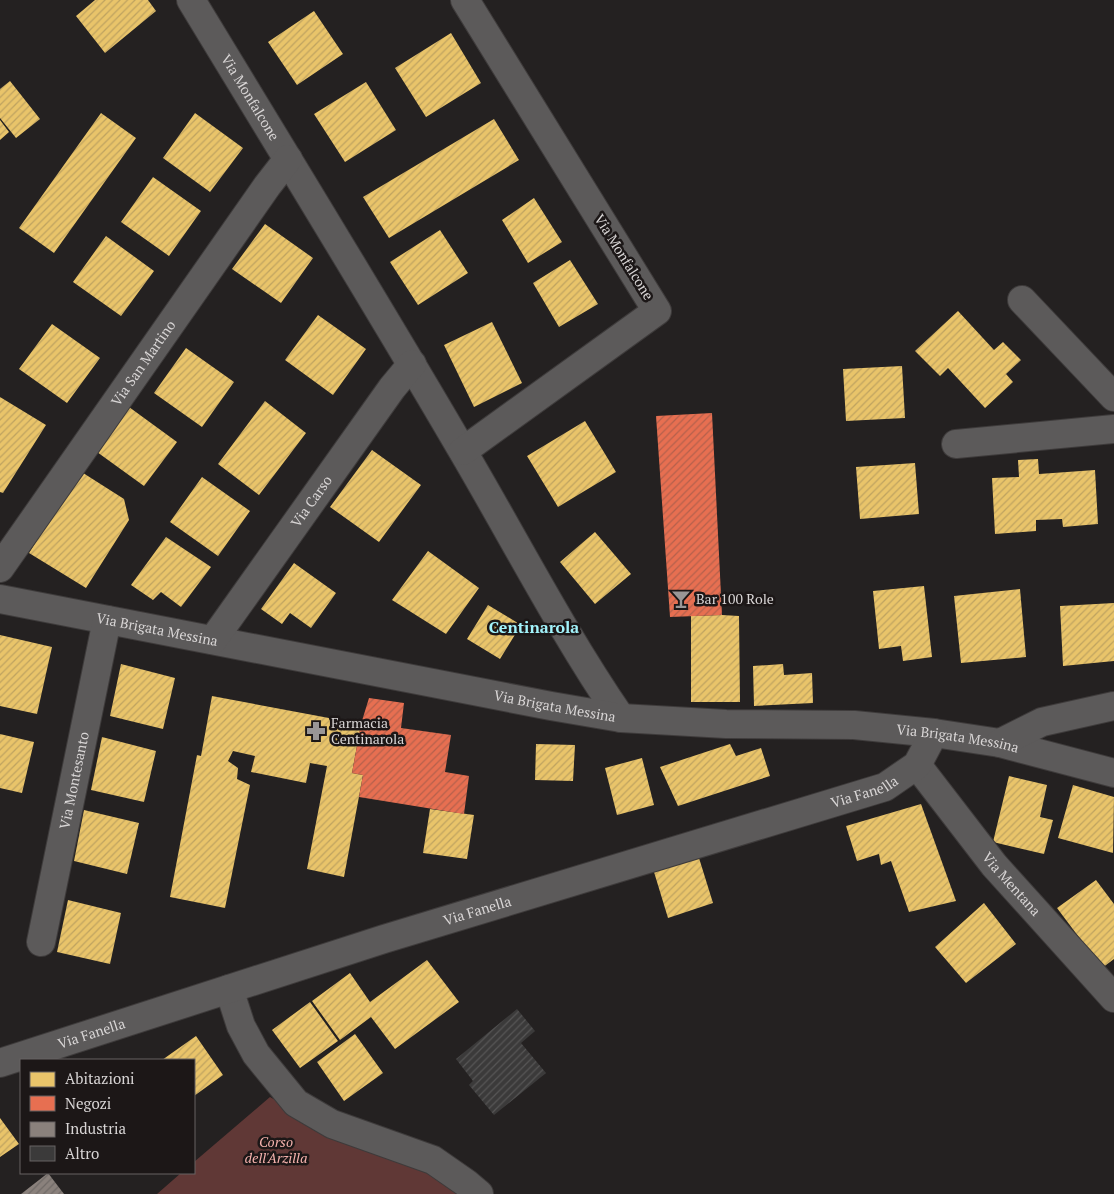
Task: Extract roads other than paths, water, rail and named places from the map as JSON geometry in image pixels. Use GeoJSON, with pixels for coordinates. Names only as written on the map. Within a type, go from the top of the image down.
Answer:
{"type":"FeatureCollection","features":[{"type":"Feature","properties":{"kind":"street","name":"Via Monfalcone"},"geometry":{"type":"LineString","coordinates":[[191,0],[412,364],[553,610],[621,718]]}},
{"type":"Feature","properties":{"kind":"street","name":"Via Monfalcone"},"geometry":{"type":"LineString","coordinates":[[463,451],[657,311],[465,0]]}},
{"type":"Feature","properties":{"kind":"street","name":"Via San Martino"},"geometry":{"type":"LineString","coordinates":[[0,568],[267,186],[288,159]]}},
{"type":"Feature","properties":{"kind":"street"},"geometry":{"type":"LineString","coordinates":[[1022,300],[1114,397]]}},
{"type":"Feature","properties":{"kind":"street","name":"Via Carso"},"geometry":{"type":"LineString","coordinates":[[213,640],[392,388],[412,364]]}},
{"type":"Feature","properties":{"kind":"street"},"geometry":{"type":"LineString","coordinates":[[956,444],[1114,429]]}},
{"type":"Feature","properties":{"kind":"street","name":"Via Brigata Messina"},"geometry":{"type":"LineString","coordinates":[[0,599],[621,718],[726,724],[854,725],[934,733],[1000,743],[1114,773]]}},
{"type":"Feature","properties":{"kind":"street","name":"Via Montesanto"},"geometry":{"type":"LineString","coordinates":[[41,942],[107,620]]}},
{"type":"Feature","properties":{"kind":"street"},"geometry":{"type":"LineString","coordinates":[[1000,743],[1042,722],[1114,706]]}},
{"type":"Feature","properties":{"kind":"street","name":"Via Fanella"},"geometry":{"type":"LineString","coordinates":[[0,1063],[229,988],[446,920],[885,787],[917,765],[934,733]]}},
{"type":"Feature","properties":{"kind":"street","name":"Via Mentana"},"geometry":{"type":"LineString","coordinates":[[917,765],[994,865],[1114,998]]}},
{"type":"Feature","properties":{"kind":"street"},"geometry":{"type":"LineString","coordinates":[[229,988],[241,1026],[256,1054],[296,1103],[332,1124],[433,1160],[479,1194]]}},
{"type":"Feature","properties":{"kind":"place","name":"Bar 100 Role"},"geometry":{"type":"Point","coordinates":[681,599]}},
{"type":"Feature","properties":{"kind":"place","name":"Farmacia Centinarola"},"geometry":{"type":"Point","coordinates":[316,731]}},
{"type":"Feature","properties":{"kind":"district","name":"Centinarola"},"geometry":{"type":"Point","coordinates":[534,627]}},
{"type":"Feature","properties":{"kind":"park label","name":"Corso dell'Arzilla"},"geometry":{"type":"Point","coordinates":[276,1150]}}]}
